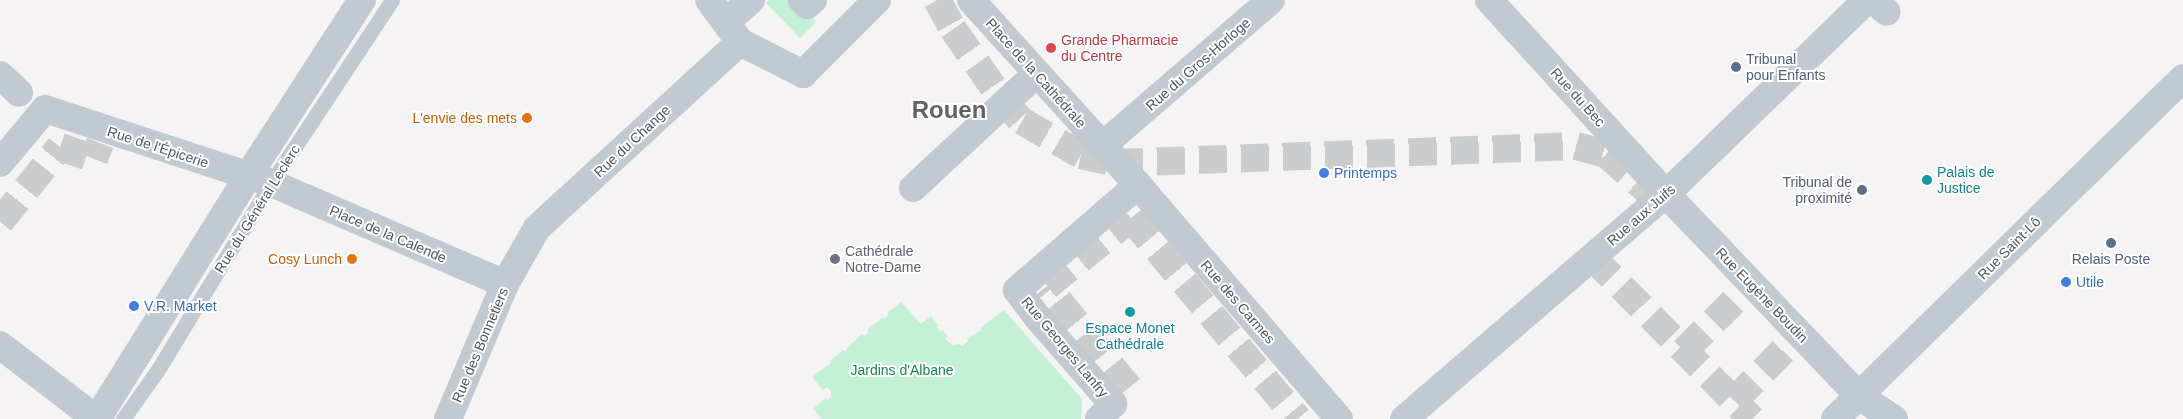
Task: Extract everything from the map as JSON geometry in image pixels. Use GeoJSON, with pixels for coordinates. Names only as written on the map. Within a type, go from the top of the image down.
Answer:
{"type":"FeatureCollection","features":[{"type":"Feature","properties":{"kind":"street","name":"Rue du Général Leclerc"},"geometry":{"type":"LineString","coordinates":[[96,419],[259,180],[362,0]]}},
{"type":"Feature","properties":{"kind":"street"},"geometry":{"type":"LineString","coordinates":[[751,0],[725,20],[803,74],[877,0]]}},
{"type":"Feature","properties":{"kind":"street"},"geometry":{"type":"LineString","coordinates":[[802,0],[807,5],[813,0]]}},
{"type":"Feature","properties":{"kind":"street","name":"Place de la Cathédrale"},"geometry":{"type":"LineString","coordinates":[[971,0],[1138,185]]}},
{"type":"Feature","properties":{"kind":"street","name":"Rue du Gros-Horloge"},"geometry":{"type":"LineString","coordinates":[[1102,146],[1271,0]]}},
{"type":"Feature","properties":{"kind":"street","name":"Rue du Bec"},"geometry":{"type":"LineString","coordinates":[[1489,0],[1666,194]]}},
{"type":"Feature","properties":{"kind":"street","name":"Rue aux Juifs"},"geometry":{"type":"LineString","coordinates":[[1404,419],[1666,194],[1876,4]]}},
{"type":"Feature","properties":{"kind":"street","name":"Rue du Change"},"geometry":{"type":"LineString","coordinates":[[509,277],[537,228],[725,20]]}},
{"type":"Feature","properties":{"kind":"street"},"geometry":{"type":"LineString","coordinates":[[913,188],[1037,73]]}},
{"type":"Feature","properties":{"kind":"street","name":"Rue Saint-Lô"},"geometry":{"type":"LineString","coordinates":[[1835,419],[2183,78]]}},
{"type":"Feature","properties":{"kind":"street","name":"Rue de l'Épicerie"},"geometry":{"type":"LineString","coordinates":[[0,163],[45,109],[259,180]]}},
{"type":"Feature","properties":{"kind":"street","name":"Place de la Calende"},"geometry":{"type":"LineString","coordinates":[[259,180],[509,277]]}},
{"type":"Feature","properties":{"kind":"street","name":"Rue Georges Lanfry"},"geometry":{"type":"LineString","coordinates":[[1106,411],[1017,290],[1138,185]]}},
{"type":"Feature","properties":{"kind":"street","name":"Rue des Carmes"},"geometry":{"type":"LineString","coordinates":[[1138,185],[1339,419]]}},
{"type":"Feature","properties":{"kind":"street","name":"Rue Eugène Boudin"},"geometry":{"type":"LineString","coordinates":[[1666,194],[1859,396],[1894,419]]}},
{"type":"Feature","properties":{"kind":"street","name":"Rue des Bonnetiers"},"geometry":{"type":"LineString","coordinates":[[448,419],[509,277]]}},
{"type":"Feature","properties":{"kind":"street"},"geometry":{"type":"LineString","coordinates":[[0,345],[96,419]]}},
{"type":"Feature","properties":{"kind":"lane","name":"Rue du Général Leclerc"},"geometry":{"type":"LineString","coordinates":[[122,419],[159,368],[259,180],[392,0]]}},
{"type":"Feature","properties":{"kind":"green space"},"geometry":{"type":"Polygon","coordinates":[[[769,0],[796,0],[816,22],[800,38],[766,3],[769,0]]]}},
{"type":"Feature","properties":{"kind":"green space","name":"Jardins d'Albane"},"geometry":{"type":"Polygon","coordinates":[[[901,302],[921,324],[931,316],[939,326],[937,328],[940,332],[943,330],[948,336],[945,338],[952,345],[960,344],[962,346],[968,341],[967,338],[982,330],[980,328],[1004,310],[1082,399],[1081,419],[822,419],[813,409],[825,398],[828,400],[831,397],[831,392],[827,387],[823,390],[812,377],[831,363],[830,361],[843,350],[845,351],[862,334],[864,336],[869,332],[867,330],[883,317],[884,319],[889,315],[887,313],[901,302]]]}},
{"type":"Feature","properties":{"kind":"tunnel"},"geometry":{"type":"LineString","coordinates":[[937,0],[953,29],[1001,98],[1022,121],[1081,155],[1115,163],[1576,146],[1606,154],[1651,194]]}},
{"type":"Feature","properties":{"kind":"tunnel"},"geometry":{"type":"LineString","coordinates":[[0,222],[60,147],[94,159],[100,143]]}},
{"type":"Feature","properties":{"kind":"tunnel"},"geometry":{"type":"LineString","coordinates":[[1129,388],[1047,286],[1131,218],[1298,419]]}},
{"type":"Feature","properties":{"kind":"tunnel"},"geometry":{"type":"LineString","coordinates":[[1592,257],[1752,419]]}},
{"type":"Feature","properties":{"kind":"tunnel"},"geometry":{"type":"LineString","coordinates":[[1684,351],[1750,285]]}},
{"type":"Feature","properties":{"kind":"tunnel"},"geometry":{"type":"LineString","coordinates":[[1734,401],[1799,334]]}},
{"type":"Feature","properties":{"kind":"place","name":"Grande Pharmacie du Centre"},"geometry":{"type":"Point","coordinates":[1051,48]}},
{"type":"Feature","properties":{"kind":"place","name":"Tribunal pour Enfants"},"geometry":{"type":"Point","coordinates":[1736,67]}},
{"type":"Feature","properties":{"kind":"place","name":"L'envie des mets"},"geometry":{"type":"Point","coordinates":[527,118]}},
{"type":"Feature","properties":{"kind":"place","name":"Printemps"},"geometry":{"type":"Point","coordinates":[1324,173]}},
{"type":"Feature","properties":{"kind":"place","name":"Palais de Justice"},"geometry":{"type":"Point","coordinates":[1927,180]}},
{"type":"Feature","properties":{"kind":"place","name":"Tribunal de proximité"},"geometry":{"type":"Point","coordinates":[1862,190]}},
{"type":"Feature","properties":{"kind":"place","name":"Relais Poste"},"geometry":{"type":"Point","coordinates":[2111,243]}},
{"type":"Feature","properties":{"kind":"place","name":"Cosy Lunch"},"geometry":{"type":"Point","coordinates":[352,259]}},
{"type":"Feature","properties":{"kind":"place","name":"Cathédrale Notre-Dame"},"geometry":{"type":"Point","coordinates":[835,259]}},
{"type":"Feature","properties":{"kind":"place","name":"Utile"},"geometry":{"type":"Point","coordinates":[2066,282]}},
{"type":"Feature","properties":{"kind":"place","name":"V.R. Market"},"geometry":{"type":"Point","coordinates":[134,306]}},
{"type":"Feature","properties":{"kind":"place","name":"Espace Monet Cathédrale"},"geometry":{"type":"Point","coordinates":[1130,312]}},
{"type":"Feature","properties":{"kind":"district","name":"Rouen"},"geometry":{"type":"Point","coordinates":[949,110]}}]}
